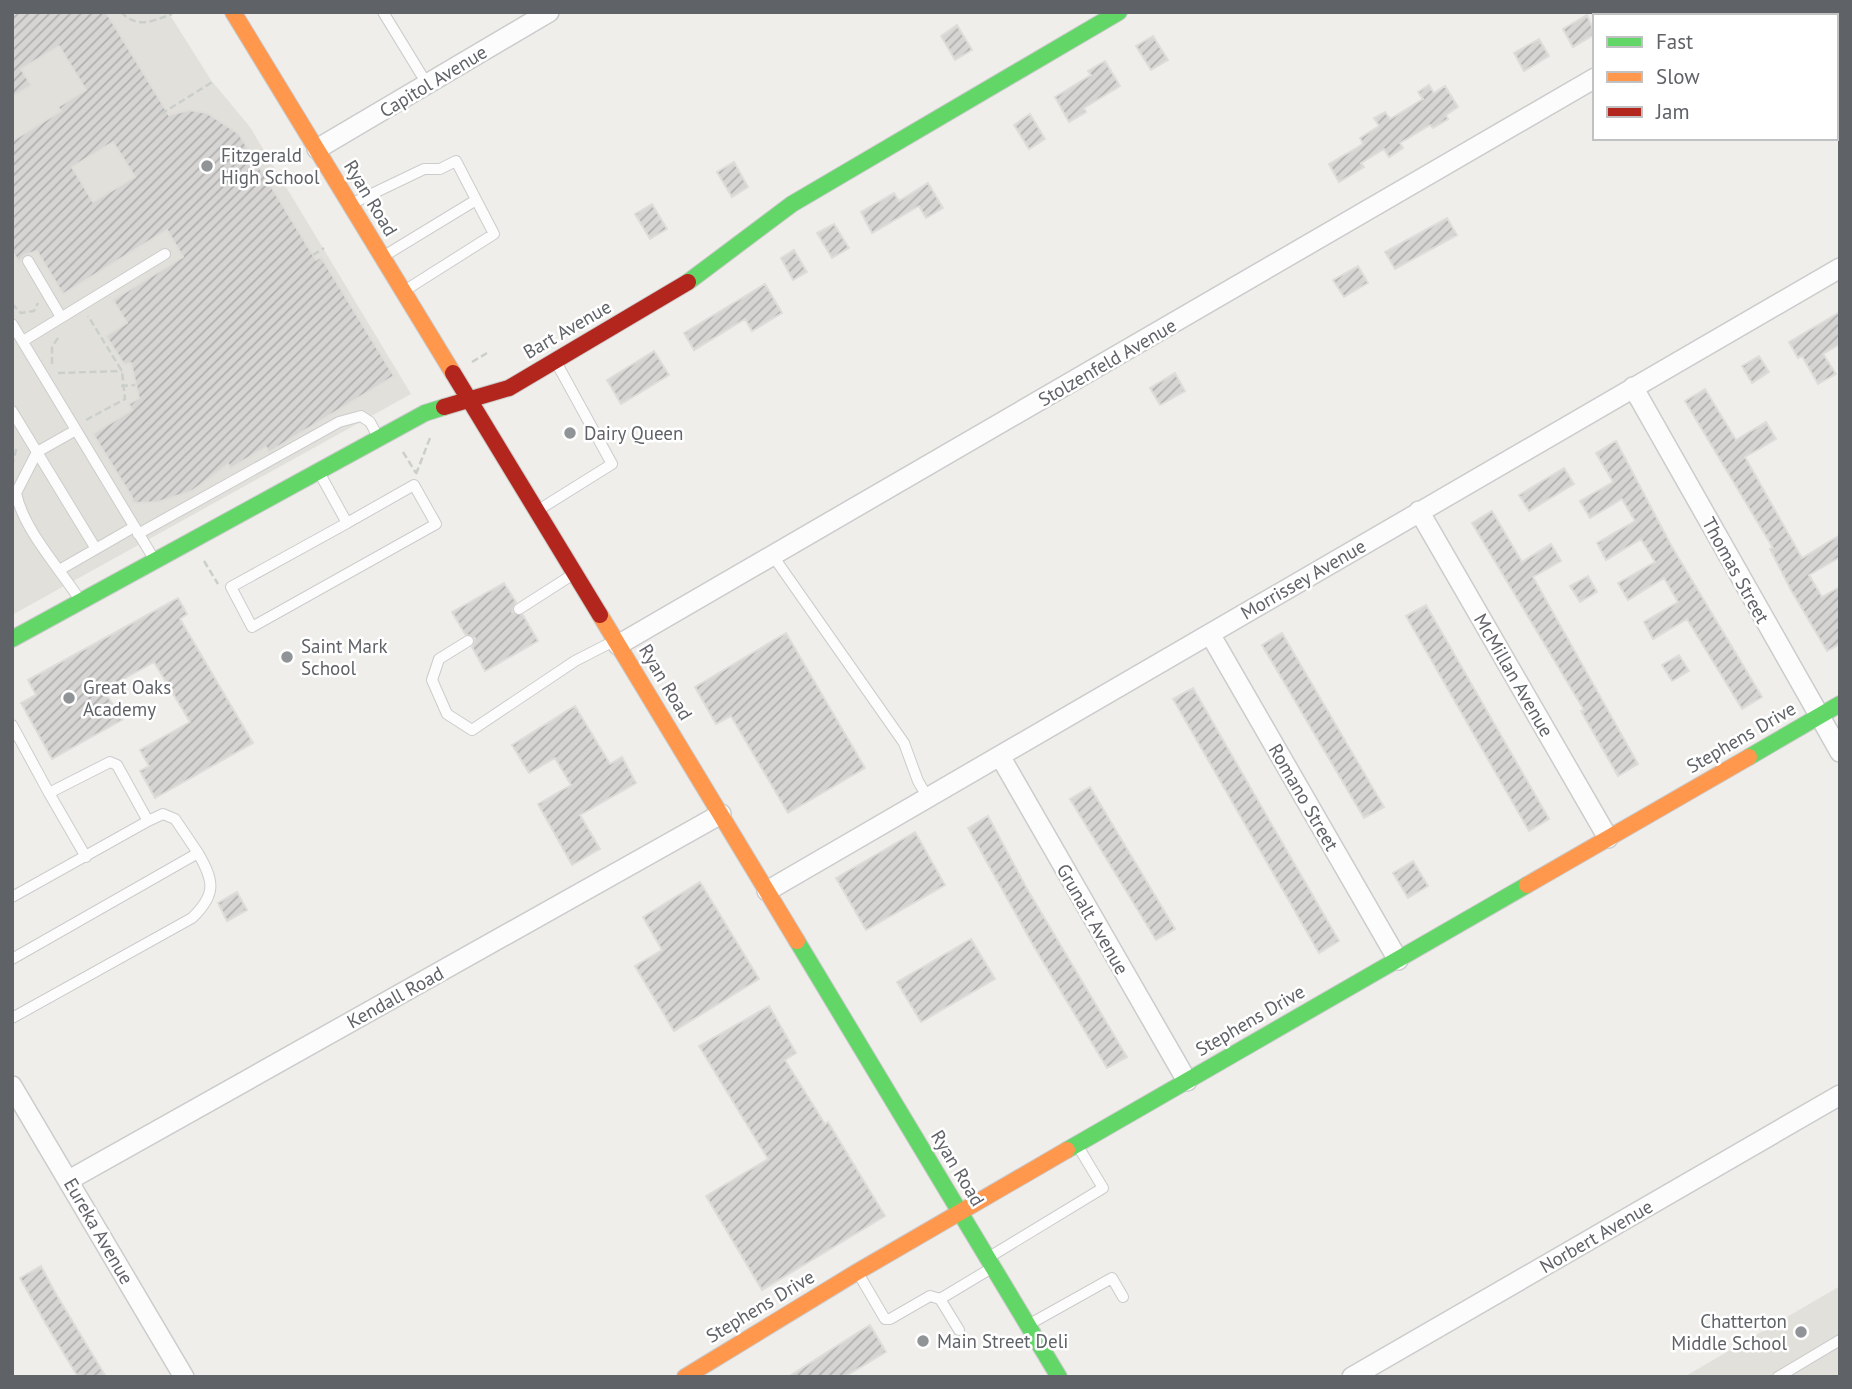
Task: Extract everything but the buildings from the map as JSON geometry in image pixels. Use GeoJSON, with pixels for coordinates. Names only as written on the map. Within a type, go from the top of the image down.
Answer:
{"type":"FeatureCollection","features":[{"type":"Feature","properties":{"kind":"street","name":"Ryan Road"},"geometry":{"type":"LineString","coordinates":[[233,12],[721,814],[1059,1377]]}},
{"type":"Feature","properties":{"kind":"street","name":"Capitol Avenue"},"geometry":{"type":"LineString","coordinates":[[317,149],[549,12]]}},
{"type":"Feature","properties":{"kind":"street","name":"Bart Avenue"},"geometry":{"type":"LineString","coordinates":[[12,639],[154,559],[425,414],[509,388],[704,272],[792,204],[1119,12]]}},
{"type":"Feature","properties":{"kind":"street","name":"Stolzenfeld Avenue"},"geometry":{"type":"LineString","coordinates":[[617,643],[773,556],[1593,79]]}},
{"type":"Feature","properties":{"kind":"street","name":"Morrissey Avenue"},"geometry":{"type":"LineString","coordinates":[[767,891],[1840,268]]}},
{"type":"Feature","properties":{"kind":"street","name":"Thomas Street"},"geometry":{"type":"LineString","coordinates":[[1633,387],[1840,752]]}},
{"type":"Feature","properties":{"kind":"street","name":"McMillan Avenue"},"geometry":{"type":"LineString","coordinates":[[1419,512],[1608,838]]}},
{"type":"Feature","properties":{"kind":"street","name":"Romano Street"},"geometry":{"type":"LineString","coordinates":[[1210,634],[1398,960]]}},
{"type":"Feature","properties":{"kind":"street","name":"Stephens Drive"},"geometry":{"type":"LineString","coordinates":[[684,1377],[857,1272],[1840,704]]}},
{"type":"Feature","properties":{"kind":"street","name":"Grunalt Avenue"},"geometry":{"type":"LineString","coordinates":[[1000,756],[1186,1081]]}},
{"type":"Feature","properties":{"kind":"street","name":"Kendall Road"},"geometry":{"type":"LineString","coordinates":[[69,1180],[721,814]]}},
{"type":"Feature","properties":{"kind":"street","name":"Eureka Avenue"},"geometry":{"type":"LineString","coordinates":[[12,1086],[184,1377]]}},
{"type":"Feature","properties":{"kind":"street","name":"Norbert Avenue"},"geometry":{"type":"LineString","coordinates":[[1352,1377],[1840,1095]]}},
{"type":"Feature","properties":{"kind":"lane"},"geometry":{"type":"LineString","coordinates":[[383,12],[427,84]]}},
{"type":"Feature","properties":{"kind":"lane"},"geometry":{"type":"LineString","coordinates":[[351,204],[424,169],[440,169],[456,162],[494,234],[404,292]]}},
{"type":"Feature","properties":{"kind":"lane"},"geometry":{"type":"LineString","coordinates":[[383,257],[476,200]]}},
{"type":"Feature","properties":{"kind":"lane"},"geometry":{"type":"LineString","coordinates":[[23,341],[165,254]]}},
{"type":"Feature","properties":{"kind":"lane"},"geometry":{"type":"LineString","coordinates":[[28,261],[61,317]]}},
{"type":"Feature","properties":{"kind":"lane"},"geometry":{"type":"LineString","coordinates":[[12,324],[154,559]]}},
{"type":"Feature","properties":{"kind":"lane"},"geometry":{"type":"LineString","coordinates":[[537,511],[612,464],[555,360]]}},
{"type":"Feature","properties":{"kind":"lane"},"geometry":{"type":"LineString","coordinates":[[12,411],[96,549]]}},
{"type":"Feature","properties":{"kind":"lane"},"geometry":{"type":"LineString","coordinates":[[61,569],[339,422],[361,416],[370,422],[379,438]]}},
{"type":"Feature","properties":{"kind":"lane"},"geometry":{"type":"LineString","coordinates":[[76,430],[37,453],[18,487],[18,501],[50,558],[61,569],[80,600]]}},
{"type":"Feature","properties":{"kind":"lane"},"geometry":{"type":"LineString","coordinates":[[318,471],[347,523]]}},
{"type":"Feature","properties":{"kind":"lane"},"geometry":{"type":"LineString","coordinates":[[414,485],[436,524],[252,627],[231,587],[414,485]]}},
{"type":"Feature","properties":{"kind":"lane"},"geometry":{"type":"LineString","coordinates":[[773,556],[904,743],[918,781],[929,798]]}},
{"type":"Feature","properties":{"kind":"lane"},"geometry":{"type":"LineString","coordinates":[[519,609],[575,573]]}},
{"type":"Feature","properties":{"kind":"lane"},"geometry":{"type":"LineString","coordinates":[[468,641],[439,659],[432,680],[447,714],[472,730],[575,661],[617,643]]}},
{"type":"Feature","properties":{"kind":"lane"},"geometry":{"type":"LineString","coordinates":[[12,725],[86,857]]}},
{"type":"Feature","properties":{"kind":"lane"},"geometry":{"type":"LineString","coordinates":[[49,793],[110,761],[117,765],[148,821]]}},
{"type":"Feature","properties":{"kind":"lane"},"geometry":{"type":"LineString","coordinates":[[12,897],[163,814],[175,819],[198,853],[210,874],[212,888],[208,900],[192,918],[14,1015]]}},
{"type":"Feature","properties":{"kind":"lane"},"geometry":{"type":"LineString","coordinates":[[12,959],[198,853]]}},
{"type":"Feature","properties":{"kind":"lane"},"geometry":{"type":"LineString","coordinates":[[940,1299],[1103,1188],[1077,1146]]}},
{"type":"Feature","properties":{"kind":"lane"},"geometry":{"type":"LineString","coordinates":[[857,1272],[885,1318],[890,1319],[930,1296],[940,1299],[959,1330]]}},
{"type":"Feature","properties":{"kind":"lane"},"geometry":{"type":"LineString","coordinates":[[1028,1325],[1112,1278],[1123,1297]]}},
{"type":"Feature","properties":{"kind":"lane"},"geometry":{"type":"LineString","coordinates":[[1778,1377],[1840,1340]]}},
{"type":"Feature","properties":{"kind":"path"},"geometry":{"type":"LineString","coordinates":[[121,12],[127,19],[144,24],[172,14]]}},
{"type":"Feature","properties":{"kind":"path"},"geometry":{"type":"LineString","coordinates":[[161,114],[214,81]]}},
{"type":"Feature","properties":{"kind":"path"},"geometry":{"type":"LineString","coordinates":[[313,255],[324,248]]}},
{"type":"Feature","properties":{"kind":"path"},"geometry":{"type":"LineString","coordinates":[[12,304],[21,313],[28,314],[34,311],[37,299]]}},
{"type":"Feature","properties":{"kind":"path"},"geometry":{"type":"LineString","coordinates":[[80,321],[88,316],[122,371],[121,386],[125,399],[83,421]]}},
{"type":"Feature","properties":{"kind":"path"},"geometry":{"type":"LineString","coordinates":[[59,382],[55,373],[52,347],[63,331]]}},
{"type":"Feature","properties":{"kind":"path"},"geometry":{"type":"LineString","coordinates":[[472,362],[487,353]]}},
{"type":"Feature","properties":{"kind":"path"},"geometry":{"type":"LineString","coordinates":[[55,373],[122,371]]}},
{"type":"Feature","properties":{"kind":"path"},"geometry":{"type":"LineString","coordinates":[[121,386],[135,384]]}},
{"type":"Feature","properties":{"kind":"path"},"geometry":{"type":"LineString","coordinates":[[13,464],[17,452],[16,436]]}},
{"type":"Feature","properties":{"kind":"path"},"geometry":{"type":"LineString","coordinates":[[414,485],[416,472],[430,438]]}},
{"type":"Feature","properties":{"kind":"path"},"geometry":{"type":"LineString","coordinates":[[404,452],[416,472]]}},
{"type":"Feature","properties":{"kind":"path"},"geometry":{"type":"LineString","coordinates":[[202,558],[215,584],[231,587]]}},
{"type":"Feature","properties":{"kind":"shaded area"},"geometry":{"type":"Polygon","coordinates":[[[12,12],[168,12],[211,80],[250,127],[411,394],[12,615],[12,12]]]}},
{"type":"Feature","properties":{"kind":"shaded area","name":"Chatterton Middle School"},"geometry":{"type":"Polygon","coordinates":[[[1840,1286],[1840,1377],[1684,1377],[1840,1286]]]}},
{"type":"Feature","properties":{"kind":"traffic: fast"},"geometry":{"type":"LineString","coordinates":[[688,282],[792,204],[1119,12]]}},
{"type":"Feature","properties":{"kind":"traffic: fast"},"geometry":{"type":"LineString","coordinates":[[12,639],[425,413],[444,407]]}},
{"type":"Feature","properties":{"kind":"traffic: fast"},"geometry":{"type":"LineString","coordinates":[[1749,757],[1840,704]]}},
{"type":"Feature","properties":{"kind":"traffic: fast"},"geometry":{"type":"LineString","coordinates":[[1067,1150],[1527,885]]}},
{"type":"Feature","properties":{"kind":"traffic: fast"},"geometry":{"type":"LineString","coordinates":[[797,941],[1059,1377]]}},
{"type":"Feature","properties":{"kind":"traffic: slow"},"geometry":{"type":"LineString","coordinates":[[233,12],[453,373]]}},
{"type":"Feature","properties":{"kind":"traffic: slow"},"geometry":{"type":"LineString","coordinates":[[600,615],[797,941]]}},
{"type":"Feature","properties":{"kind":"traffic: slow"},"geometry":{"type":"LineString","coordinates":[[1527,885],[1749,757]]}},
{"type":"Feature","properties":{"kind":"traffic: slow"},"geometry":{"type":"LineString","coordinates":[[685,1377],[857,1272],[1067,1150]]}},
{"type":"Feature","properties":{"kind":"traffic: jam"},"geometry":{"type":"LineString","coordinates":[[444,407],[509,388],[688,282]]}},
{"type":"Feature","properties":{"kind":"traffic: jam"},"geometry":{"type":"LineString","coordinates":[[453,373],[600,615]]}},
{"type":"Feature","properties":{"kind":"place","name":"Fitzgerald High School"},"geometry":{"type":"Point","coordinates":[207,166]}},
{"type":"Feature","properties":{"kind":"place","name":"Dairy Queen"},"geometry":{"type":"Point","coordinates":[570,433]}},
{"type":"Feature","properties":{"kind":"place","name":"Saint Mark School"},"geometry":{"type":"Point","coordinates":[287,657]}},
{"type":"Feature","properties":{"kind":"place","name":"Great Oaks Academy"},"geometry":{"type":"Point","coordinates":[69,698]}},
{"type":"Feature","properties":{"kind":"place","name":"Chatterton Middle School"},"geometry":{"type":"Point","coordinates":[1801,1332]}},
{"type":"Feature","properties":{"kind":"place","name":"Main Street Deli"},"geometry":{"type":"Point","coordinates":[923,1341]}}]}
